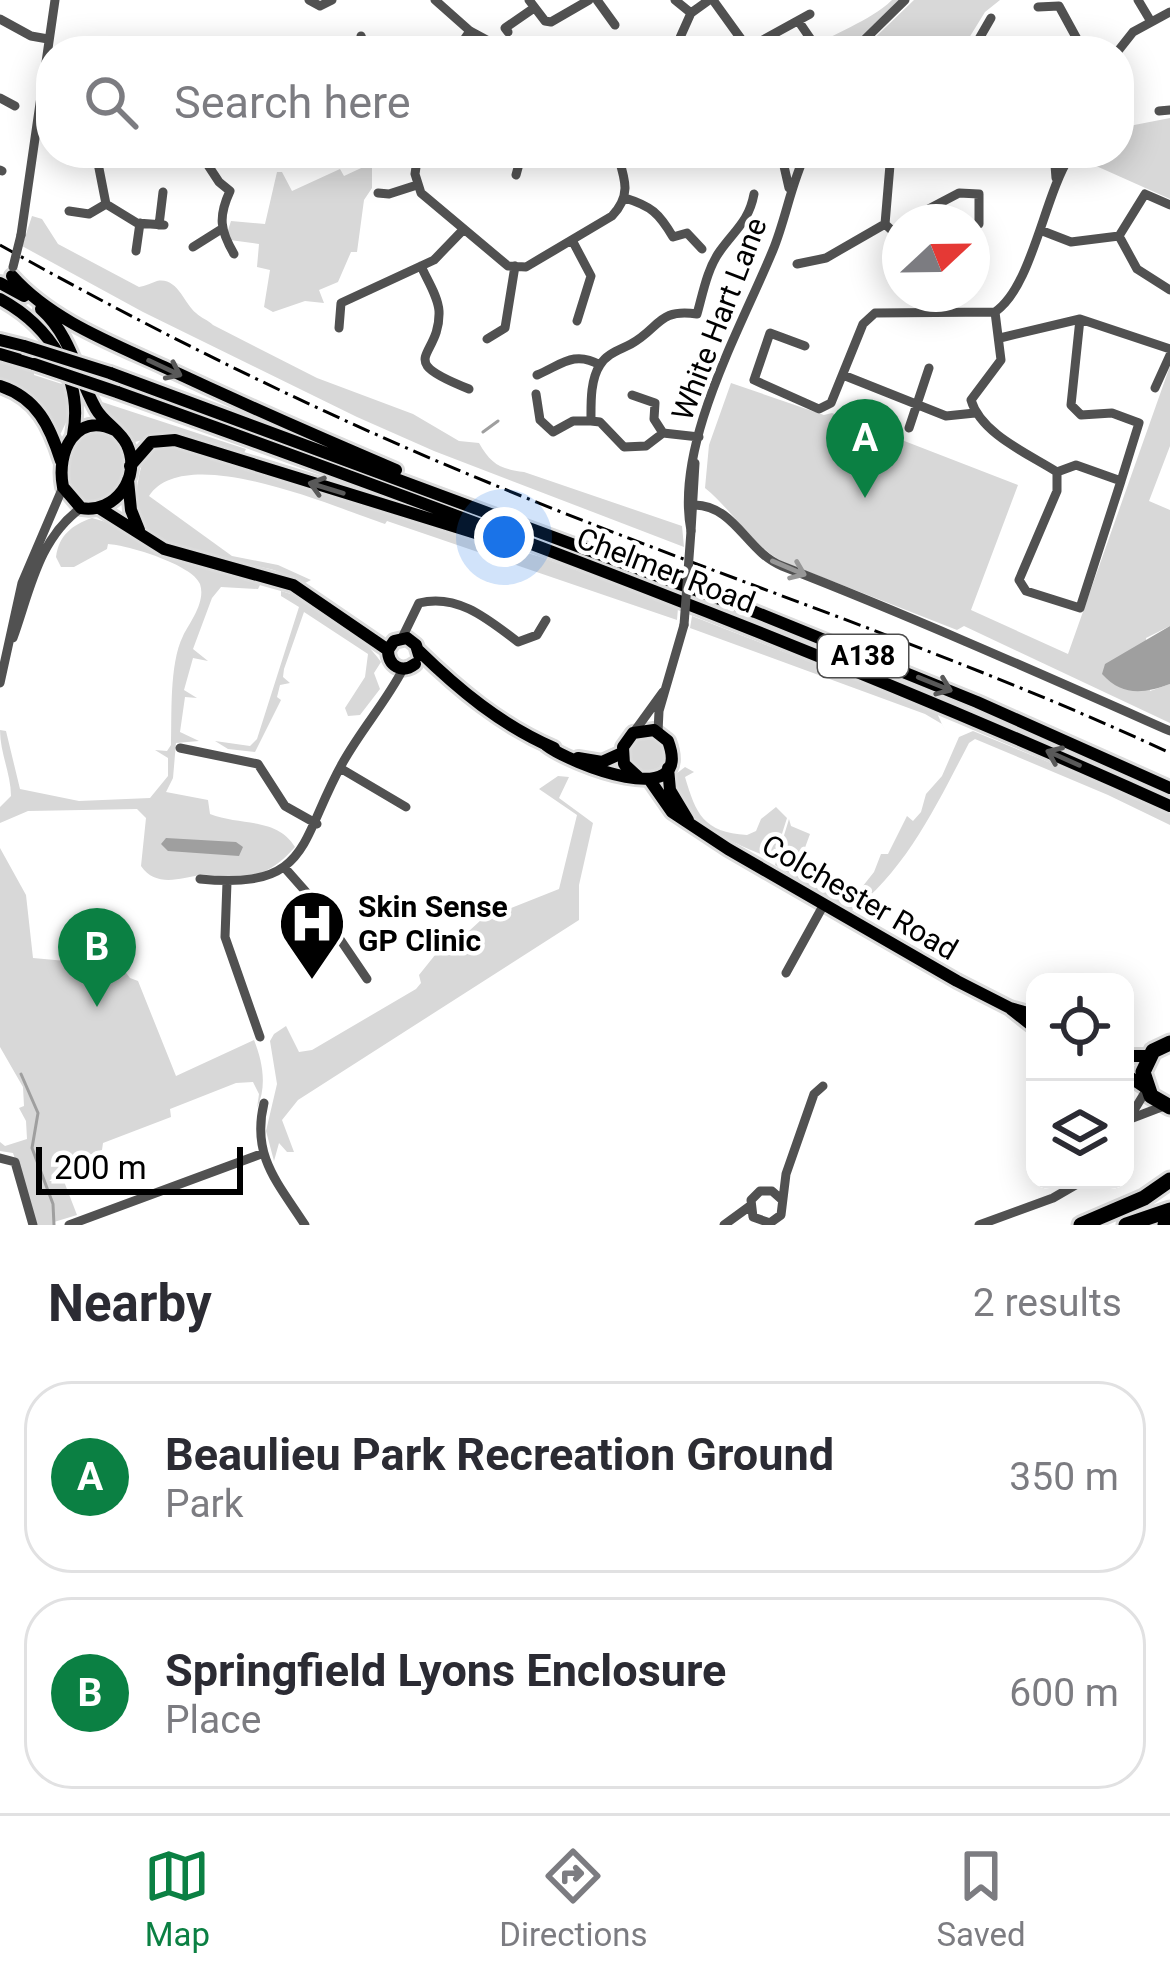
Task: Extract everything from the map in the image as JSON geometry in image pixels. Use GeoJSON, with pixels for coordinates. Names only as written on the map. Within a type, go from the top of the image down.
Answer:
{"type":"FeatureCollection","features":[{"type":"Feature","properties":{"kind":"highway"},"geometry":{"type":"LineString","coordinates":[[1169,1106],[1146,1088],[1144,1072],[1149,1056],[1170,1043]]}},
{"type":"Feature","properties":{"kind":"highway"},"geometry":{"type":"LineString","coordinates":[[1082,1225],[1144,1198],[1170,1180]]}},
{"type":"Feature","properties":{"kind":"highway"},"geometry":{"type":"LineString","coordinates":[[1126,1225],[1170,1210]]}},
{"type":"Feature","properties":{"kind":"main road"},"geometry":{"type":"LineString","coordinates":[[7,275],[33,302],[276,419],[552,535]]}},
{"type":"Feature","properties":{"kind":"main road"},"geometry":{"type":"LineString","coordinates":[[7,275],[60,315]]}},
{"type":"Feature","properties":{"kind":"main road"},"geometry":{"type":"LineString","coordinates":[[0,299],[43,331],[68,371],[77,401],[73,435],[61,462]]}},
{"type":"Feature","properties":{"kind":"main road"},"geometry":{"type":"LineString","coordinates":[[33,302],[60,330],[98,413],[127,445],[131,510],[142,535]]}},
{"type":"Feature","properties":{"kind":"main road","name":"Chelmer Road"},"geometry":{"type":"LineString","coordinates":[[0,340],[110,373],[552,535],[977,702],[1170,788]]}},
{"type":"Feature","properties":{"kind":"main road","name":"Chelmer Road"},"geometry":{"type":"LineString","coordinates":[[0,354],[117,392],[560,555],[970,716],[1170,806]]}},
{"type":"Feature","properties":{"kind":"main road"},"geometry":{"type":"LineString","coordinates":[[0,386],[38,408],[61,462],[63,487],[81,508],[99,508],[121,496],[129,473]]}},
{"type":"Feature","properties":{"kind":"main road"},"geometry":{"type":"LineString","coordinates":[[73,435],[97,425],[115,430]]}},
{"type":"Feature","properties":{"kind":"main road","name":"A138"},"geometry":{"type":"LineString","coordinates":[[129,473],[151,442],[175,440],[560,555]]}},
{"type":"Feature","properties":{"kind":"main road"},"geometry":{"type":"LineString","coordinates":[[99,508],[194,560],[293,585],[366,632],[395,643],[410,659],[442,673],[497,718],[584,768],[643,778],[668,767]]}},
{"type":"Feature","properties":{"kind":"main road"},"geometry":{"type":"LineString","coordinates":[[395,643],[390,662],[410,659]]}},
{"type":"Feature","properties":{"kind":"main road"},"geometry":{"type":"LineString","coordinates":[[546,745],[598,762],[616,759],[633,733],[658,732],[670,746],[670,790],[690,822]]}},
{"type":"Feature","properties":{"kind":"main road"},"geometry":{"type":"LineString","coordinates":[[622,753],[626,768],[643,778]]}},
{"type":"Feature","properties":{"kind":"main road","name":"Colchester Road"},"geometry":{"type":"LineString","coordinates":[[643,778],[672,812],[823,906],[1026,1021]]}},
{"type":"Feature","properties":{"kind":"main road","name":"Colchester Road"},"geometry":{"type":"LineString","coordinates":[[1010,1008],[1026,1012]]}},
{"type":"Feature","properties":{"kind":"main road"},"geometry":{"type":"LineString","coordinates":[[1134,1056],[1149,1056]]}},
{"type":"Feature","properties":{"kind":"main road"},"geometry":{"type":"LineString","coordinates":[[1134,1080],[1146,1088]]}},
{"type":"Feature","properties":{"kind":"street"},"geometry":{"type":"LineString","coordinates":[[49,36],[55,0]]}},
{"type":"Feature","properties":{"kind":"street"},"geometry":{"type":"LineString","coordinates":[[309,0],[320,6],[332,0]]}},
{"type":"Feature","properties":{"kind":"street"},"geometry":{"type":"LineString","coordinates":[[435,0],[479,36]]}},
{"type":"Feature","properties":{"kind":"street"},"geometry":{"type":"LineString","coordinates":[[508,32],[505,28],[531,4],[544,21],[558,21],[593,0],[615,25]]}},
{"type":"Feature","properties":{"kind":"street"},"geometry":{"type":"LineString","coordinates":[[675,0],[691,13]]}},
{"type":"Feature","properties":{"kind":"street"},"geometry":{"type":"LineString","coordinates":[[681,36],[691,13],[711,0],[739,36]]}},
{"type":"Feature","properties":{"kind":"street"},"geometry":{"type":"LineString","coordinates":[[868,36],[905,0]]}},
{"type":"Feature","properties":{"kind":"street"},"geometry":{"type":"LineString","coordinates":[[1138,0],[1150,20]]}},
{"type":"Feature","properties":{"kind":"street"},"geometry":{"type":"LineString","coordinates":[[1038,7],[1059,6],[1075,36]]}},
{"type":"Feature","properties":{"kind":"street"},"geometry":{"type":"LineString","coordinates":[[1130,36],[1170,12]]}},
{"type":"Feature","properties":{"kind":"street"},"geometry":{"type":"LineString","coordinates":[[775,36],[810,14]]}},
{"type":"Feature","properties":{"kind":"street"},"geometry":{"type":"LineString","coordinates":[[980,36],[991,18]]}},
{"type":"Feature","properties":{"kind":"street"},"geometry":{"type":"LineString","coordinates":[[0,20],[36,37]]}},
{"type":"Feature","properties":{"kind":"street"},"geometry":{"type":"LineString","coordinates":[[799,22],[809,36]]}},
{"type":"Feature","properties":{"kind":"street"},"geometry":{"type":"LineString","coordinates":[[466,36],[470,31]]}},
{"type":"Feature","properties":{"kind":"street"},"geometry":{"type":"LineString","coordinates":[[0,98],[15,106]]}},
{"type":"Feature","properties":{"kind":"street"},"geometry":{"type":"LineString","coordinates":[[7,275],[36,163]]}},
{"type":"Feature","properties":{"kind":"street"},"geometry":{"type":"LineString","coordinates":[[99,168],[106,204],[140,223],[161,225],[163,192]]}},
{"type":"Feature","properties":{"kind":"street"},"geometry":{"type":"LineString","coordinates":[[210,168],[230,191],[221,211],[220,230],[234,254]]}},
{"type":"Feature","properties":{"kind":"street"},"geometry":{"type":"LineString","coordinates":[[418,168],[417,185],[424,196],[462,231],[508,266],[526,267],[612,216],[628,190],[621,168]]}},
{"type":"Feature","properties":{"kind":"street"},"geometry":{"type":"LineString","coordinates":[[516,175],[518,168]]}},
{"type":"Feature","properties":{"kind":"street","name":"White Hart Lane"},"geometry":{"type":"LineString","coordinates":[[785,168],[789,193]]}},
{"type":"Feature","properties":{"kind":"street","name":"White Hart Lane"},"geometry":{"type":"LineString","coordinates":[[692,531],[695,463],[712,391],[776,243],[797,168]]}},
{"type":"Feature","properties":{"kind":"street"},"geometry":{"type":"LineString","coordinates":[[887,204],[890,168]]}},
{"type":"Feature","properties":{"kind":"street"},"geometry":{"type":"LineString","coordinates":[[1054,168],[1055,183]]}},
{"type":"Feature","properties":{"kind":"street"},"geometry":{"type":"LineString","coordinates":[[805,346],[770,333],[754,380],[818,409],[831,403],[863,324],[875,314],[995,312],[1007,304],[1064,168]]}},
{"type":"Feature","properties":{"kind":"street"},"geometry":{"type":"LineString","coordinates":[[378,193],[417,185]]}},
{"type":"Feature","properties":{"kind":"street"},"geometry":{"type":"LineString","coordinates":[[696,330],[708,274],[719,252],[748,219],[754,194]]}},
{"type":"Feature","properties":{"kind":"street"},"geometry":{"type":"LineString","coordinates":[[939,204],[959,194],[980,194],[980,204]]}},
{"type":"Feature","properties":{"kind":"street"},"geometry":{"type":"LineString","coordinates":[[1119,236],[1145,194],[1170,205]]}},
{"type":"Feature","properties":{"kind":"street"},"geometry":{"type":"LineString","coordinates":[[625,198],[649,205],[659,212],[673,237],[687,232],[702,249]]}},
{"type":"Feature","properties":{"kind":"street"},"geometry":{"type":"LineString","coordinates":[[69,211],[88,214],[106,204]]}},
{"type":"Feature","properties":{"kind":"street"},"geometry":{"type":"LineString","coordinates":[[136,251],[140,223]]}},
{"type":"Feature","properties":{"kind":"street"},"geometry":{"type":"LineString","coordinates":[[805,258],[853,244],[882,226]]}},
{"type":"Feature","properties":{"kind":"street"},"geometry":{"type":"LineString","coordinates":[[194,247],[220,230]]}},
{"type":"Feature","properties":{"kind":"street"},"geometry":{"type":"LineString","coordinates":[[1040,230],[1071,242],[1119,236]]}},
{"type":"Feature","properties":{"kind":"street"},"geometry":{"type":"LineString","coordinates":[[339,328],[338,310],[344,301],[443,253],[462,231]]}},
{"type":"Feature","properties":{"kind":"street"},"geometry":{"type":"LineString","coordinates":[[1119,236],[1137,269],[1170,290]]}},
{"type":"Feature","properties":{"kind":"street"},"geometry":{"type":"LineString","coordinates":[[572,240],[591,276],[577,321]]}},
{"type":"Feature","properties":{"kind":"street"},"geometry":{"type":"LineString","coordinates":[[421,266],[439,311],[426,351],[428,365],[434,374],[469,389]]}},
{"type":"Feature","properties":{"kind":"street"},"geometry":{"type":"LineString","coordinates":[[487,339],[505,328],[515,266]]}},
{"type":"Feature","properties":{"kind":"street"},"geometry":{"type":"LineString","coordinates":[[995,312],[1001,360],[971,400],[975,413],[1057,472]]}},
{"type":"Feature","properties":{"kind":"street"},"geometry":{"type":"LineString","coordinates":[[591,421],[592,390],[600,365],[661,318],[697,314]]}},
{"type":"Feature","properties":{"kind":"street"},"geometry":{"type":"LineString","coordinates":[[1000,338],[1080,319],[1170,352],[1155,388]]}},
{"type":"Feature","properties":{"kind":"street"},"geometry":{"type":"LineString","coordinates":[[1057,472],[1057,490],[1019,580],[1026,591],[1080,608],[1139,422],[1112,413],[1081,415],[1071,405],[1080,319]]}},
{"type":"Feature","properties":{"kind":"street"},"geometry":{"type":"LineString","coordinates":[[537,375],[574,357],[600,365]]}},
{"type":"Feature","properties":{"kind":"street"},"geometry":{"type":"LineString","coordinates":[[909,428],[929,368]]}},
{"type":"Feature","properties":{"kind":"street"},"geometry":{"type":"LineString","coordinates":[[843,375],[946,416],[975,413]]}},
{"type":"Feature","properties":{"kind":"street"},"geometry":{"type":"LineString","coordinates":[[536,394],[540,420],[553,432],[573,421],[600,422],[623,447],[631,448],[646,446],[663,433],[699,437]]}},
{"type":"Feature","properties":{"kind":"street"},"geometry":{"type":"LineString","coordinates":[[632,395],[655,403],[654,419],[663,433]]}},
{"type":"Feature","properties":{"kind":"street","name":"White Hart Lane"},"geometry":{"type":"LineString","coordinates":[[658,732],[684,625],[695,463]]}},
{"type":"Feature","properties":{"kind":"street"},"geometry":{"type":"LineString","coordinates":[[1057,472],[1076,465],[1121,481]]}},
{"type":"Feature","properties":{"kind":"street"},"geometry":{"type":"LineString","coordinates":[[0,683],[22,584],[63,487]]}},
{"type":"Feature","properties":{"kind":"street"},"geometry":{"type":"LineString","coordinates":[[695,505],[718,509],[773,562],[907,615],[1170,731]]}},
{"type":"Feature","properties":{"kind":"street"},"geometry":{"type":"LineString","coordinates":[[6,657],[39,561],[58,527],[81,508]]}},
{"type":"Feature","properties":{"kind":"street"},"geometry":{"type":"LineString","coordinates":[[395,643],[419,602],[438,598],[480,614],[518,642],[537,635],[546,620]]}},
{"type":"Feature","properties":{"kind":"street"},"geometry":{"type":"LineString","coordinates":[[200,880],[255,880],[284,867],[317,824],[340,768],[410,659],[411,614]]}},
{"type":"Feature","properties":{"kind":"street","name":"White Hart Lane"},"geometry":{"type":"LineString","coordinates":[[633,733],[666,687]]}},
{"type":"Feature","properties":{"kind":"street"},"geometry":{"type":"LineString","coordinates":[[180,748],[258,764],[285,806],[317,824]]}},
{"type":"Feature","properties":{"kind":"street"},"geometry":{"type":"LineString","coordinates":[[340,768],[406,808]]}},
{"type":"Feature","properties":{"kind":"street"},"geometry":{"type":"LineString","coordinates":[[284,867],[314,901],[367,979]]}},
{"type":"Feature","properties":{"kind":"street"},"geometry":{"type":"LineString","coordinates":[[227,882],[225,937],[260,1037]]}},
{"type":"Feature","properties":{"kind":"street"},"geometry":{"type":"LineString","coordinates":[[793,968],[823,906]]}},
{"type":"Feature","properties":{"kind":"street"},"geometry":{"type":"LineString","coordinates":[[767,1223],[782,1204],[786,1174],[814,1094],[823,1086]]}},
{"type":"Feature","properties":{"kind":"street"},"geometry":{"type":"LineString","coordinates":[[1134,1111],[1146,1088]]}},
{"type":"Feature","properties":{"kind":"street"},"geometry":{"type":"LineString","coordinates":[[264,1103],[258,1133],[261,1154],[305,1225]]}},
{"type":"Feature","properties":{"kind":"street"},"geometry":{"type":"LineString","coordinates":[[1134,1120],[1169,1106]]}},
{"type":"Feature","properties":{"kind":"street"},"geometry":{"type":"LineString","coordinates":[[69,1225],[261,1154]]}},
{"type":"Feature","properties":{"kind":"street"},"geometry":{"type":"LineString","coordinates":[[0,1158],[16,1162],[34,1225]]}},
{"type":"Feature","properties":{"kind":"street"},"geometry":{"type":"LineString","coordinates":[[726,1224],[750,1206],[754,1195],[786,1174]]}},
{"type":"Feature","properties":{"kind":"street"},"geometry":{"type":"LineString","coordinates":[[980,1225],[1069,1189]]}},
{"type":"Feature","properties":{"kind":"street"},"geometry":{"type":"LineString","coordinates":[[766,1190],[782,1204],[791,1225]]}},
{"type":"Feature","properties":{"kind":"street"},"geometry":{"type":"LineString","coordinates":[[750,1206],[767,1223]]}},
{"type":"Feature","properties":{"kind":"street"},"geometry":{"type":"LineString","coordinates":[[726,1224],[767,1223]]}},
{"type":"Feature","properties":{"kind":"shaded area"},"geometry":{"type":"Polygon","coordinates":[[[899,0],[863,36],[833,36],[899,0]]]}},
{"type":"Feature","properties":{"kind":"shaded area"},"geometry":{"type":"Polygon","coordinates":[[[914,0],[1000,0],[985,12],[970,36],[877,36],[914,0]]]}},
{"type":"Feature","properties":{"kind":"shaded area"},"geometry":{"type":"Polygon","coordinates":[[[1170,118],[1170,199],[1101,168],[1134,168],[1134,125],[1170,118]]]}},
{"type":"Feature","properties":{"kind":"shaded area"},"geometry":{"type":"Polygon","coordinates":[[[372,168],[357,252],[351,252],[338,282],[319,290],[324,303],[305,301],[273,312],[264,307],[270,270],[257,267],[259,244],[230,240],[231,221],[265,224],[277,172],[282,172],[292,191],[340,169],[344,176],[372,168]]]}},
{"type":"Feature","properties":{"kind":"shaded area"},"geometry":{"type":"Polygon","coordinates":[[[32,216],[42,219],[58,244],[139,287],[157,281],[170,283],[213,325],[317,378],[413,414],[459,441],[479,443],[502,467],[682,526],[684,547],[434,451],[143,312],[22,246],[32,216]]]}},
{"type":"Feature","properties":{"kind":"shaded area"},"geometry":{"type":"Polygon","coordinates":[[[0,359],[34,368],[34,375],[65,385],[70,414],[61,433],[33,397],[0,381],[0,359]]]}},
{"type":"Feature","properties":{"kind":"shaded area"},"geometry":{"type":"Polygon","coordinates":[[[1170,366],[1170,446],[1149,501],[1170,510],[1170,626],[1146,638],[1150,691],[1170,684],[1170,723],[964,626],[957,630],[781,561],[705,488],[709,445],[731,383],[824,415],[832,413],[1018,485],[971,610],[1068,654],[1170,366]]]}},
{"type":"Feature","properties":{"kind":"shaded area"},"geometry":{"type":"Polygon","coordinates":[[[102,402],[246,449],[242,457],[154,437],[135,442],[106,413],[102,402]]]}},
{"type":"Feature","properties":{"kind":"shaded area"},"geometry":{"type":"Polygon","coordinates":[[[97,430],[117,439],[124,457],[113,497],[100,504],[86,500],[66,473],[66,456],[75,441],[97,430]]]}},
{"type":"Feature","properties":{"kind":"shaded area"},"geometry":{"type":"Polygon","coordinates":[[[167,443],[541,557],[678,608],[677,620],[387,521],[226,476],[194,475],[167,481],[149,496],[232,556],[278,565],[311,580],[305,583],[270,569],[187,553],[148,532],[139,514],[137,487],[146,451],[167,443]]]}},
{"type":"Feature","properties":{"kind":"shaded area"},"geometry":{"type":"Polygon","coordinates":[[[92,518],[113,524],[164,558],[260,585],[258,589],[221,587],[212,598],[193,649],[208,661],[193,658],[184,690],[197,698],[185,697],[180,732],[199,741],[176,743],[173,778],[166,792],[208,800],[210,814],[268,827],[287,837],[295,847],[265,871],[248,877],[154,877],[141,866],[146,818],[137,809],[28,811],[0,823],[0,807],[11,796],[0,730],[6,731],[20,789],[79,801],[150,798],[168,776],[168,758],[155,750],[167,751],[171,745],[175,661],[199,605],[200,584],[173,563],[108,544],[74,567],[61,567],[56,557],[63,537],[92,518]]]}},
{"type":"Feature","properties":{"kind":"shaded area"},"geometry":{"type":"Polygon","coordinates":[[[281,591],[323,610],[362,640],[381,662],[374,673],[380,689],[360,715],[348,716],[345,708],[365,677],[368,654],[304,612],[284,669],[283,677],[290,683],[280,685],[277,697],[281,700],[255,752],[228,749],[215,741],[250,746],[257,739],[299,607],[281,596],[281,591]]]}},
{"type":"Feature","properties":{"kind":"shaded area"},"geometry":{"type":"Polygon","coordinates":[[[692,616],[936,711],[942,724],[690,628],[692,616]]]}},
{"type":"Feature","properties":{"kind":"shaded area"},"geometry":{"type":"Polygon","coordinates":[[[1170,626],[1170,684],[1133,691],[1102,674],[1105,664],[1170,626]]]}},
{"type":"Feature","properties":{"kind":"shaded area"},"geometry":{"type":"Polygon","coordinates":[[[973,731],[1170,812],[1170,825],[975,739],[904,857],[850,912],[775,865],[789,819],[791,826],[810,834],[801,871],[855,896],[881,854],[888,854],[907,816],[913,821],[921,812],[926,794],[942,776],[959,737],[973,731]]]}},
{"type":"Feature","properties":{"kind":"shaded area"},"geometry":{"type":"Polygon","coordinates":[[[647,735],[660,741],[666,754],[660,767],[647,773],[634,767],[628,754],[634,741],[647,735]]]}},
{"type":"Feature","properties":{"kind":"shaded area"},"geometry":{"type":"Polygon","coordinates":[[[685,767],[694,772],[685,777],[698,811],[720,830],[747,835],[776,807],[787,818],[774,859],[711,830],[685,807],[672,777],[685,767]]]}},
{"type":"Feature","properties":{"kind":"shaded area"},"geometry":{"type":"Polygon","coordinates":[[[558,776],[569,777],[559,798],[593,823],[579,885],[579,920],[298,1100],[282,1120],[294,1152],[287,1152],[279,1143],[274,1161],[266,1131],[277,1084],[270,1041],[274,1034],[286,1026],[299,1052],[312,1050],[416,989],[421,983],[419,975],[439,950],[456,943],[481,920],[559,889],[577,815],[539,789],[558,776]]]}},
{"type":"Feature","properties":{"kind":"shaded area"},"geometry":{"type":"Polygon","coordinates":[[[166,838],[236,842],[243,847],[239,856],[168,851],[161,844],[166,838]]]}},
{"type":"Feature","properties":{"kind":"shaded area"},"geometry":{"type":"Polygon","coordinates":[[[0,848],[26,895],[33,958],[121,966],[138,981],[176,1076],[254,1040],[262,1066],[262,1092],[257,1108],[259,1094],[253,1082],[236,1083],[170,1109],[171,1117],[103,1143],[102,1150],[62,1166],[77,1215],[55,1225],[37,1225],[13,1153],[0,1151],[0,1142],[5,1146],[27,1139],[19,1108],[24,1106],[23,1087],[0,1047],[0,848]]]}},
{"type":"Feature","properties":{"kind":"waterway"},"geometry":{"type":"LineString","coordinates":[[483,432],[498,421]]}},
{"type":"Feature","properties":{"kind":"waterway"},"geometry":{"type":"LineString","coordinates":[[21,1074],[38,1113],[32,1148],[53,1204],[54,1225]]}},
{"type":"Feature","properties":{"kind":"railway"},"geometry":{"type":"LineString","coordinates":[[0,245],[242,372],[429,458],[918,647],[1170,753]]}},
{"type":"Feature","properties":{"kind":"place","name":"Beaulieu Park Recreation Ground"},"geometry":{"type":"Point","coordinates":[865,498]}},
{"type":"Feature","properties":{"kind":"place","name":"Skin Sense GP Clinic"},"geometry":{"type":"Point","coordinates":[312,982]}},
{"type":"Feature","properties":{"kind":"place","name":"Springfield Lyons Enclosure"},"geometry":{"type":"Point","coordinates":[97,1007]}}]}
